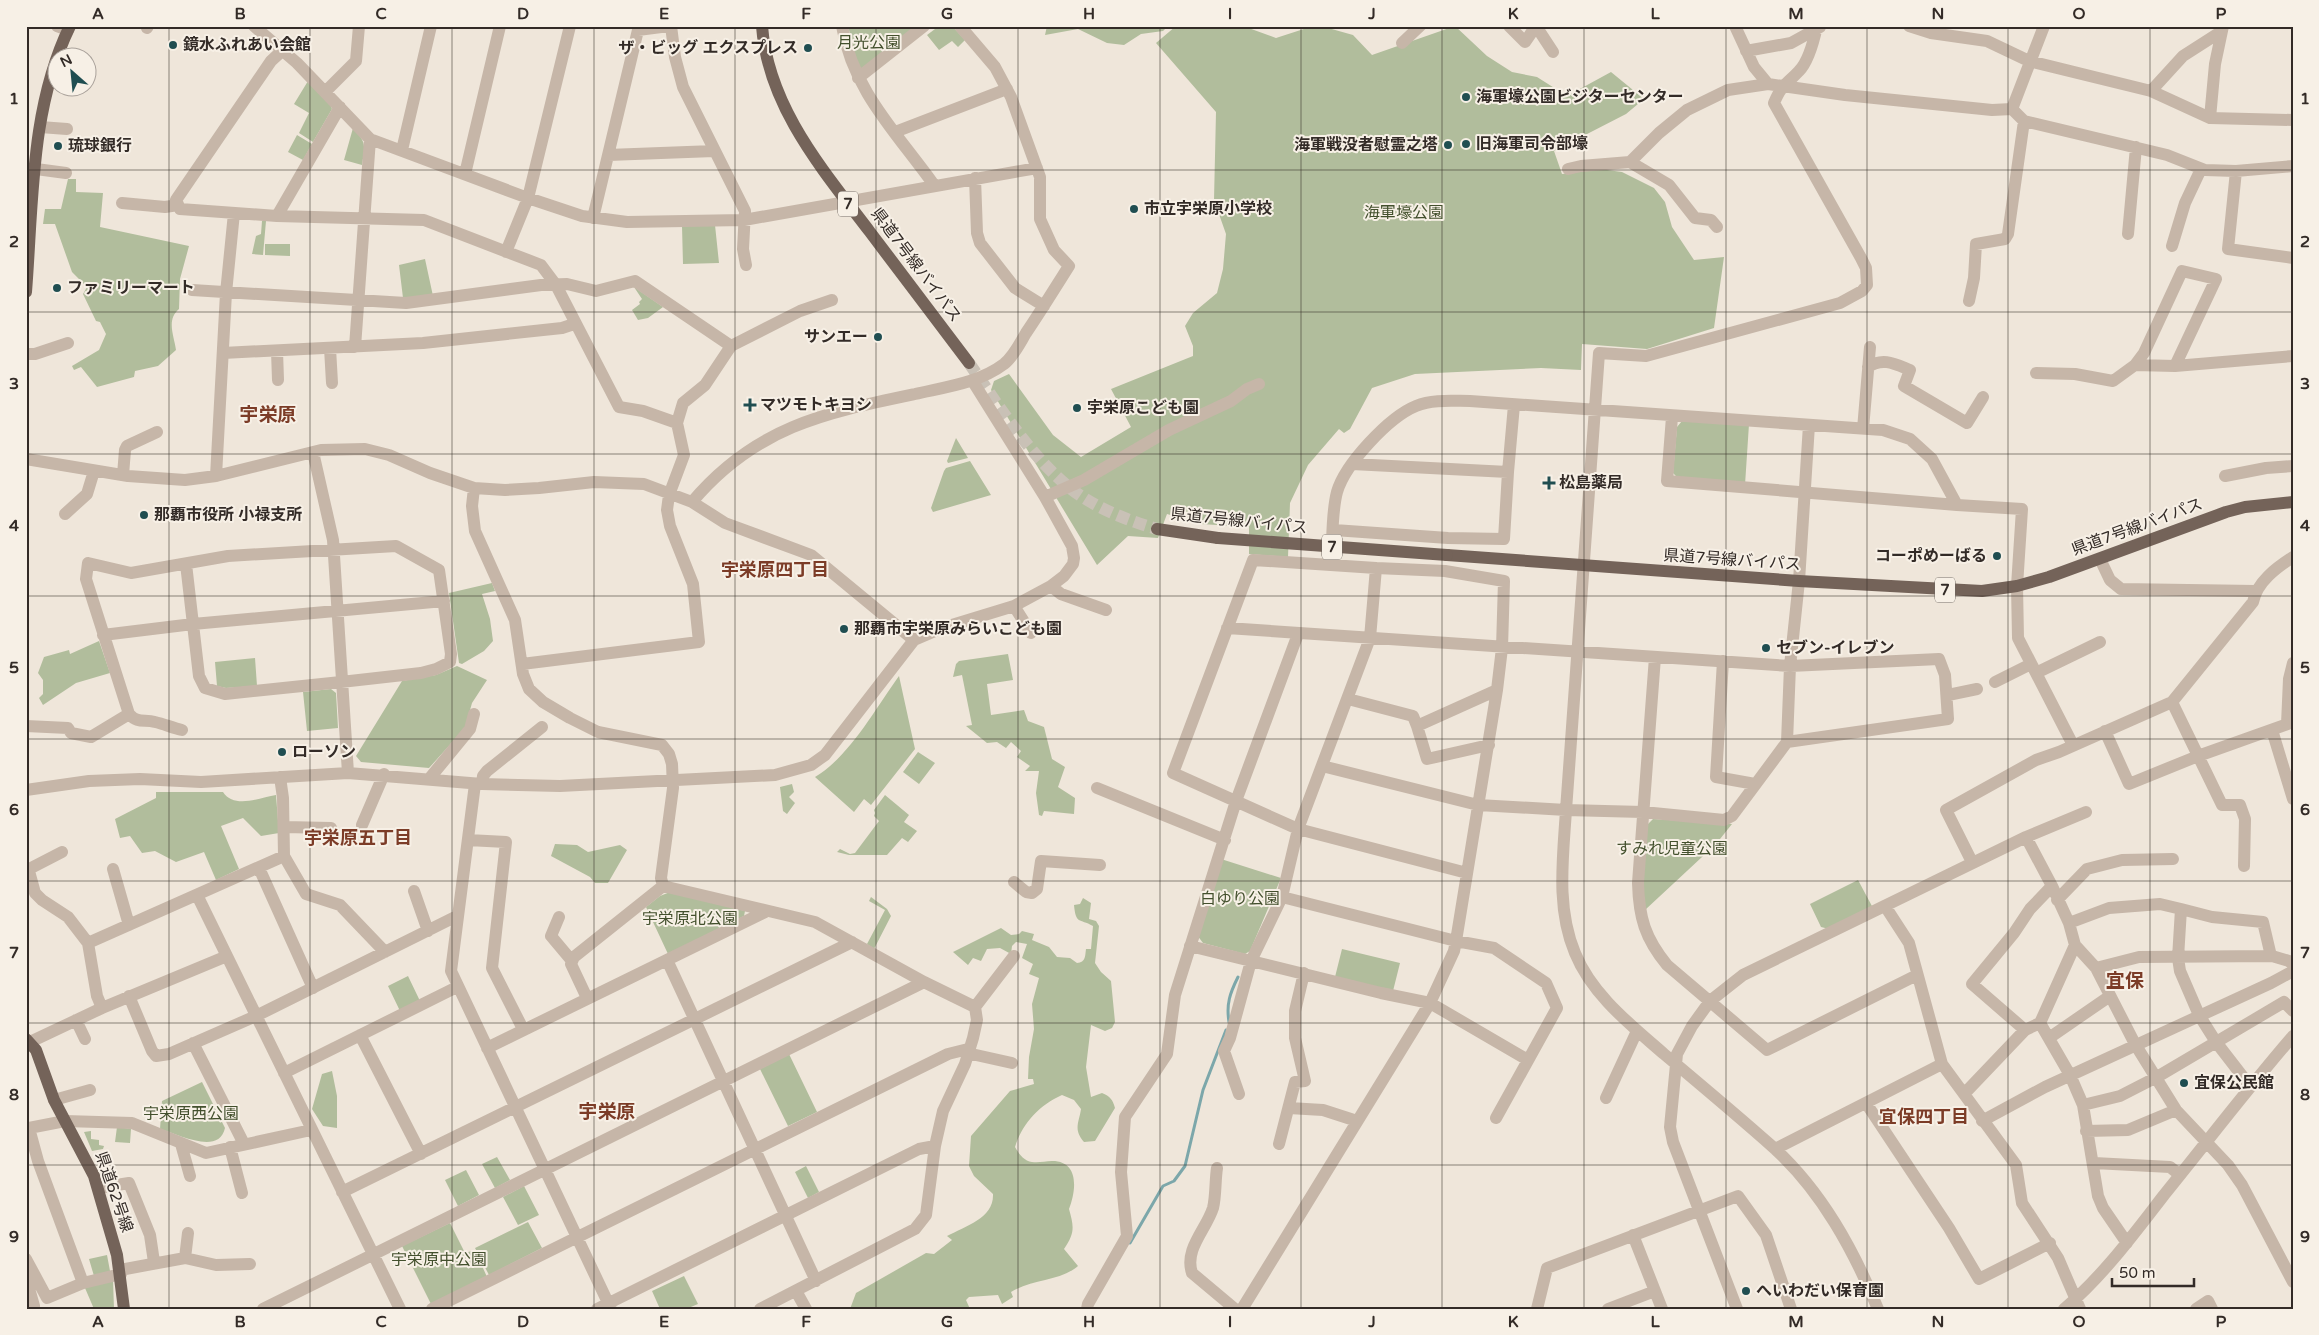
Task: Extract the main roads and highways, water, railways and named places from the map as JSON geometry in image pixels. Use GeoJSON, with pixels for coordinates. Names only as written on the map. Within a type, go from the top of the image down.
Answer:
{"type":"FeatureCollection","features":[{"type":"Feature","properties":{"kind":"main road","name":"県道7号線バイパス"},"geometry":{"type":"LineString","coordinates":[[762,26],[771,72],[785,108],[806,145],[845,200],[969,363]]}},
{"type":"Feature","properties":{"kind":"main road"},"geometry":{"type":"LineString","coordinates":[[26,292],[36,169],[32,153],[40,127],[47,86],[65,28]]}},
{"type":"Feature","properties":{"kind":"main road","name":"県道7号線バイパス"},"geometry":{"type":"LineString","coordinates":[[1157,529],[1218,538],[1584,567],[1982,591],[2018,586],[2100,559],[2226,512],[2245,507],[2293,502]]}},
{"type":"Feature","properties":{"kind":"main road","name":"県道62号線"},"geometry":{"type":"LineString","coordinates":[[28,1040],[41,1060],[54,1100],[88,1162],[98,1188],[120,1272],[124,1309]]}},
{"type":"Feature","properties":{"kind":"waterway"},"geometry":{"type":"LineString","coordinates":[[1229,1022],[1229,999],[1238,977]]}},
{"type":"Feature","properties":{"kind":"waterway"},"geometry":{"type":"LineString","coordinates":[[1130,1243],[1163,1186],[1174,1181],[1185,1166],[1203,1090],[1226,1030]]}},
{"type":"Feature","properties":{"kind":"tunnel"},"geometry":{"type":"LineString","coordinates":[[969,363],[1015,429],[1055,475],[1090,502],[1123,517],[1157,529]]}},
{"type":"Feature","properties":{"kind":"place","name":"鏡水ふれあい会館"},"geometry":{"type":"Point","coordinates":[173,45]}},
{"type":"Feature","properties":{"kind":"place","name":"ザ・ビッグ エクスプレス"},"geometry":{"type":"Point","coordinates":[808,48]}},
{"type":"Feature","properties":{"kind":"place","name":"海軍壕公園ビジターセンター"},"geometry":{"type":"Point","coordinates":[1466,97]}},
{"type":"Feature","properties":{"kind":"place","name":"旧海軍司令部壕"},"geometry":{"type":"Point","coordinates":[1466,144]}},
{"type":"Feature","properties":{"kind":"place","name":"海軍戦没者慰霊之塔"},"geometry":{"type":"Point","coordinates":[1448,145]}},
{"type":"Feature","properties":{"kind":"place","name":"琉球銀行"},"geometry":{"type":"Point","coordinates":[58,146]}},
{"type":"Feature","properties":{"kind":"place","name":"市立宇栄原小学校"},"geometry":{"type":"Point","coordinates":[1134,209]}},
{"type":"Feature","properties":{"kind":"place","name":"ファミリーマート"},"geometry":{"type":"Point","coordinates":[57,288]}},
{"type":"Feature","properties":{"kind":"place","name":"サンエー"},"geometry":{"type":"Point","coordinates":[878,337]}},
{"type":"Feature","properties":{"kind":"place","name":"マツモトキヨシ"},"geometry":{"type":"Point","coordinates":[750,405]}},
{"type":"Feature","properties":{"kind":"place","name":"宇栄原こども園"},"geometry":{"type":"Point","coordinates":[1077,408]}},
{"type":"Feature","properties":{"kind":"place","name":"松島薬局"},"geometry":{"type":"Point","coordinates":[1549,483]}},
{"type":"Feature","properties":{"kind":"place","name":"那覇市役所 小禄支所"},"geometry":{"type":"Point","coordinates":[144,515]}},
{"type":"Feature","properties":{"kind":"place","name":"コーポめーばる"},"geometry":{"type":"Point","coordinates":[1997,556]}},
{"type":"Feature","properties":{"kind":"place","name":"那覇市宇栄原みらいこども園"},"geometry":{"type":"Point","coordinates":[844,629]}},
{"type":"Feature","properties":{"kind":"place","name":"セブン-イレブン"},"geometry":{"type":"Point","coordinates":[1766,648]}},
{"type":"Feature","properties":{"kind":"place","name":"ローソン"},"geometry":{"type":"Point","coordinates":[282,752]}},
{"type":"Feature","properties":{"kind":"place","name":"宜保公民館"},"geometry":{"type":"Point","coordinates":[2184,1083]}},
{"type":"Feature","properties":{"kind":"place","name":"へいわだい保育園"},"geometry":{"type":"Point","coordinates":[1746,1291]}},
{"type":"Feature","properties":{"kind":"district","name":"宇栄原"},"geometry":{"type":"Point","coordinates":[268,415]}},
{"type":"Feature","properties":{"kind":"district","name":"宇栄原四丁目"},"geometry":{"type":"Point","coordinates":[775,570]}},
{"type":"Feature","properties":{"kind":"district","name":"宇栄原五丁目"},"geometry":{"type":"Point","coordinates":[358,838]}},
{"type":"Feature","properties":{"kind":"district","name":"宜保"},"geometry":{"type":"Point","coordinates":[2125,981]}},
{"type":"Feature","properties":{"kind":"district","name":"宇栄原"},"geometry":{"type":"Point","coordinates":[607,1112]}},
{"type":"Feature","properties":{"kind":"district","name":"宜保四丁目"},"geometry":{"type":"Point","coordinates":[1924,1117]}},
{"type":"Feature","properties":{"kind":"park label","name":"月光公園"},"geometry":{"type":"Point","coordinates":[869,43]}},
{"type":"Feature","properties":{"kind":"park label","name":"海軍壕公園"},"geometry":{"type":"Point","coordinates":[1404,213]}},
{"type":"Feature","properties":{"kind":"park label","name":"すみれ児童公園"},"geometry":{"type":"Point","coordinates":[1672,849]}},
{"type":"Feature","properties":{"kind":"park label","name":"白ゆり公園"},"geometry":{"type":"Point","coordinates":[1240,899]}},
{"type":"Feature","properties":{"kind":"park label","name":"宇栄原北公園"},"geometry":{"type":"Point","coordinates":[690,919]}},
{"type":"Feature","properties":{"kind":"park label","name":"宇栄原西公園"},"geometry":{"type":"Point","coordinates":[191,1114]}},
{"type":"Feature","properties":{"kind":"park label","name":"宇栄原中公園"},"geometry":{"type":"Point","coordinates":[439,1260]}}]}
